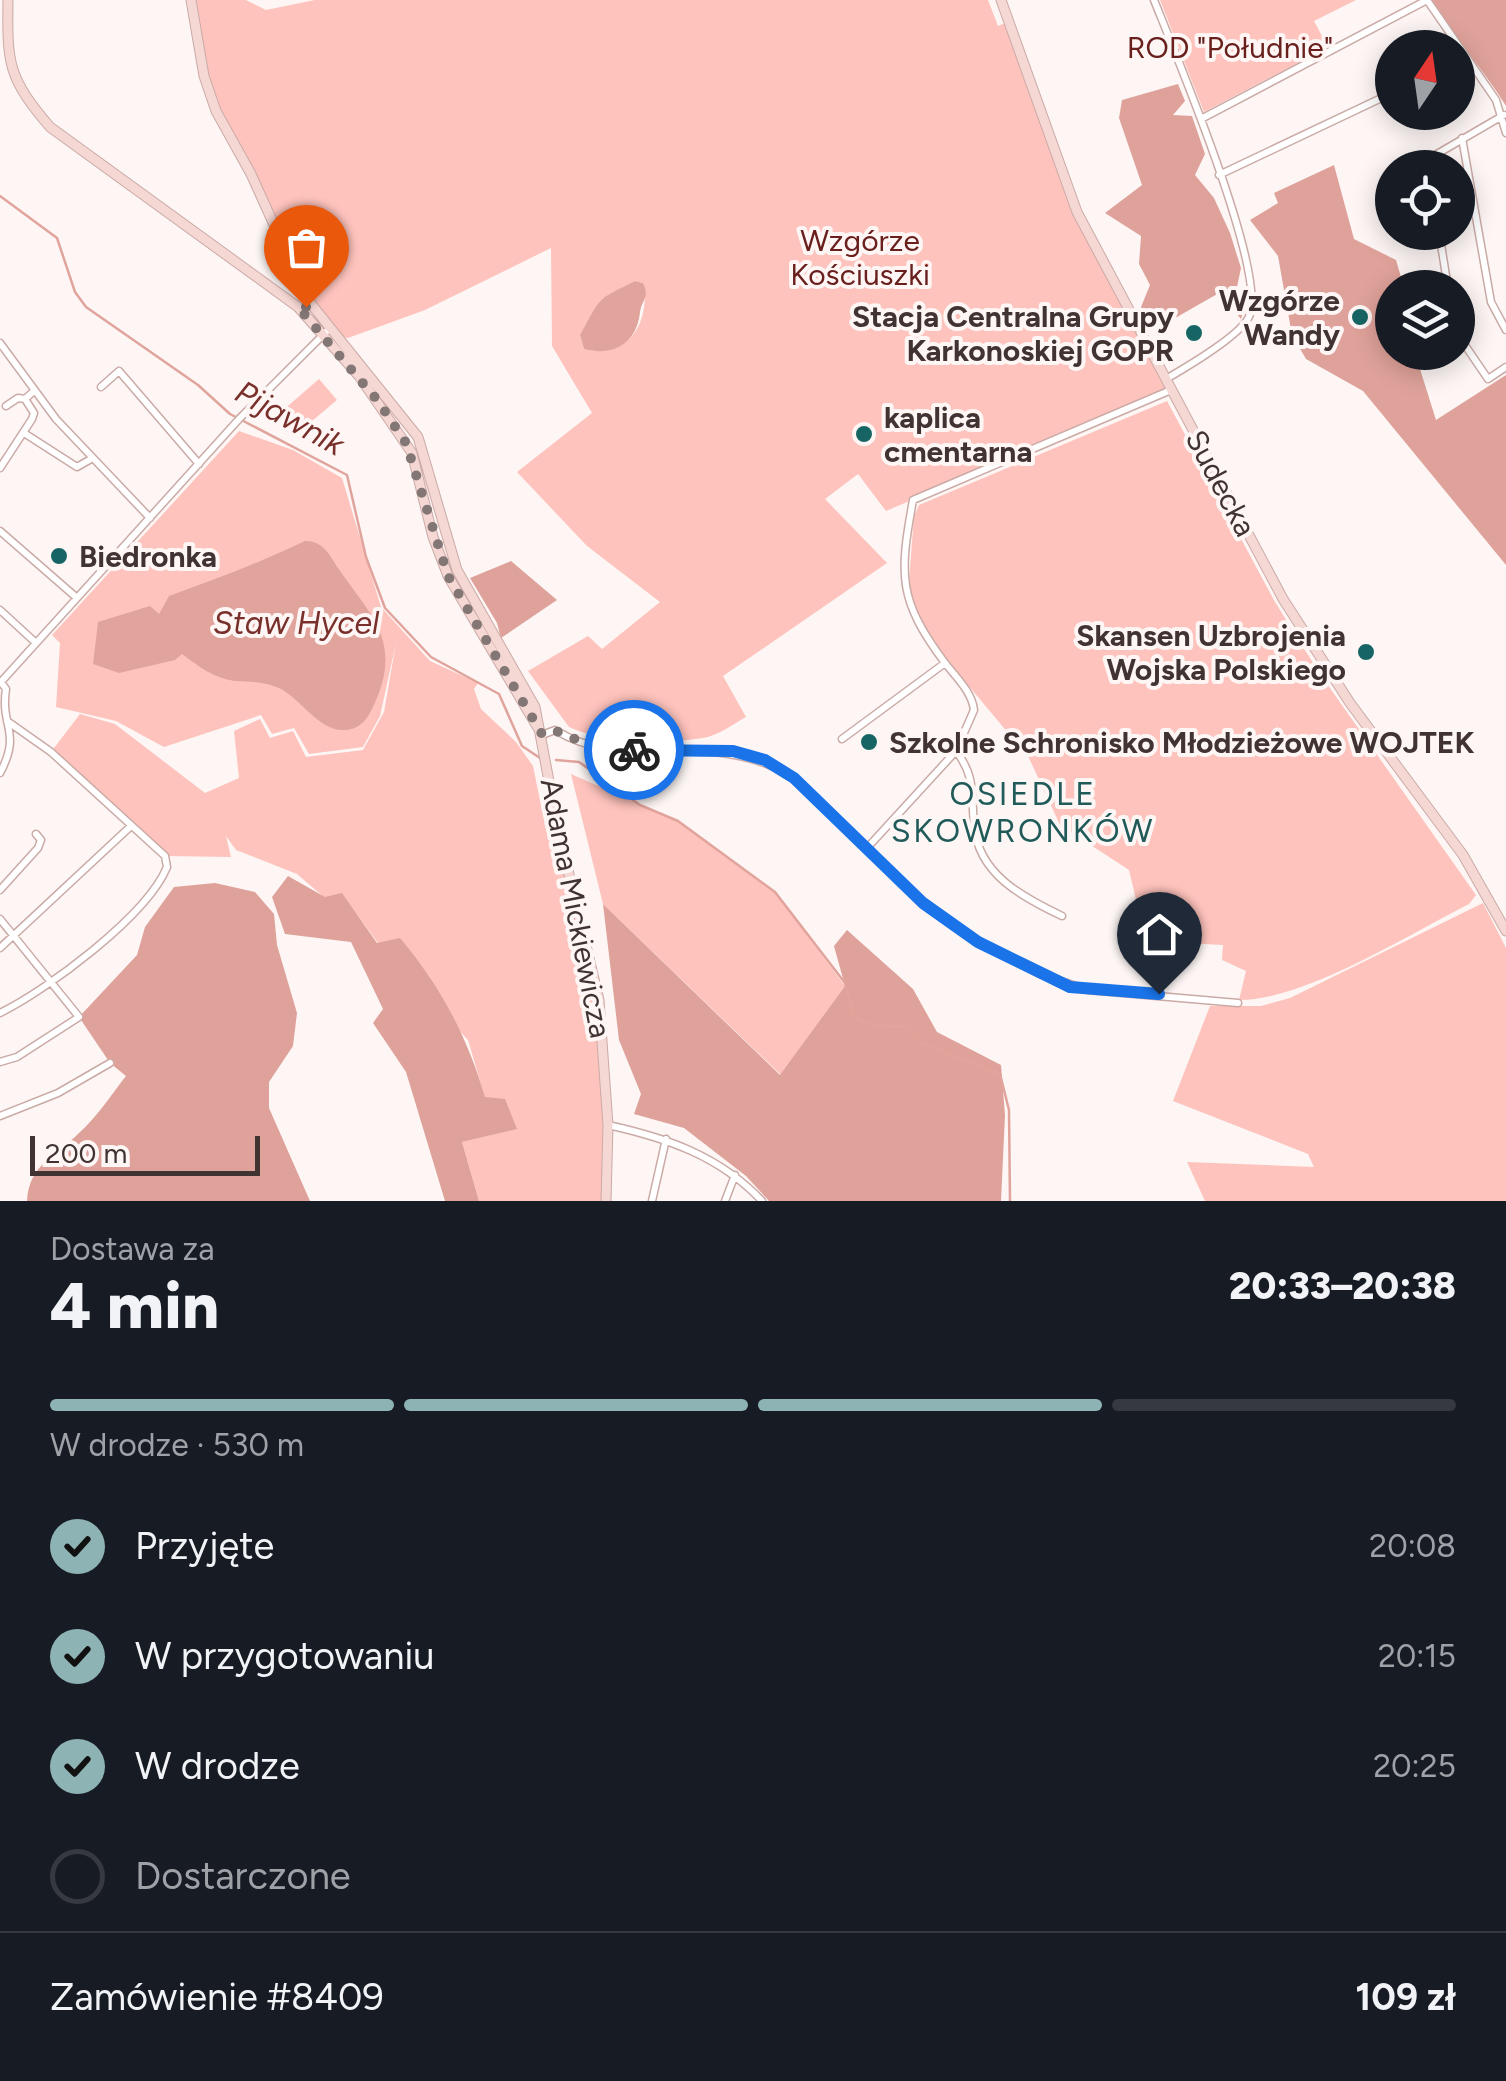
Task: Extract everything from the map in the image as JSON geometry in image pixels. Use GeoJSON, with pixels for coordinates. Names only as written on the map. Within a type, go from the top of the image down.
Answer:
{"type":"FeatureCollection","features":[{"type":"Feature","properties":{"kind":"street"},"geometry":{"type":"LineString","coordinates":[[0,773],[13,740],[1,686],[198,464],[327,331],[50,127],[18,90],[8,48],[8,0]]}},
{"type":"Feature","properties":{"kind":"street","name":"Adama Mickiewicza"},"geometry":{"type":"LineString","coordinates":[[191,0],[204,78],[216,111],[327,331],[368,369],[418,436],[458,570],[535,708],[557,824],[599,1000],[608,1125],[606,1201]]}},
{"type":"Feature","properties":{"kind":"street","name":"Sudecka"},"geometry":{"type":"LineString","coordinates":[[1001,0],[1060,171],[1168,385],[1283,599],[1328,672],[1462,856],[1506,931]]}},
{"type":"Feature","properties":{"kind":"street"},"geometry":{"type":"LineString","coordinates":[[868,846],[956,750],[974,703],[916,623],[905,597],[914,500],[1168,385],[1239,330],[1250,315],[1251,287],[1219,174],[1154,0]]}},
{"type":"Feature","properties":{"kind":"street"},"geometry":{"type":"LineString","coordinates":[[1201,119],[1427,0],[1446,30]]}},
{"type":"Feature","properties":{"kind":"street"},"geometry":{"type":"LineString","coordinates":[[1475,74],[1504,116],[1506,133]]}},
{"type":"Feature","properties":{"kind":"street"},"geometry":{"type":"LineString","coordinates":[[1219,174],[1375,101]]}},
{"type":"Feature","properties":{"kind":"street"},"geometry":{"type":"LineString","coordinates":[[1445,150],[1504,116]]}},
{"type":"Feature","properties":{"kind":"street"},"geometry":{"type":"LineString","coordinates":[[1462,138],[1493,309],[1506,330]]}},
{"type":"Feature","properties":{"kind":"street"},"geometry":{"type":"LineString","coordinates":[[298,307],[306,307],[308,300]]}},
{"type":"Feature","properties":{"kind":"street"},"geometry":{"type":"LineString","coordinates":[[0,342],[34,391],[91,459],[150,518]]}},
{"type":"Feature","properties":{"kind":"street"},"geometry":{"type":"LineString","coordinates":[[1475,360],[1488,379],[1506,367]]}},
{"type":"Feature","properties":{"kind":"street"},"geometry":{"type":"LineString","coordinates":[[101,387],[119,371],[198,464]]}},
{"type":"Feature","properties":{"kind":"street"},"geometry":{"type":"LineString","coordinates":[[25,400],[34,391]]}},
{"type":"Feature","properties":{"kind":"street"},"geometry":{"type":"LineString","coordinates":[[0,468],[34,413],[25,400],[18,398],[6,406]]}},
{"type":"Feature","properties":{"kind":"street"},"geometry":{"type":"LineString","coordinates":[[24,434],[77,467],[91,459]]}},
{"type":"Feature","properties":{"kind":"street"},"geometry":{"type":"LineString","coordinates":[[0,531],[77,598]]}},
{"type":"Feature","properties":{"kind":"street"},"geometry":{"type":"LineString","coordinates":[[0,610],[36,643]]}},
{"type":"Feature","properties":{"kind":"street"},"geometry":{"type":"LineString","coordinates":[[842,740],[945,663]]}},
{"type":"Feature","properties":{"kind":"street"},"geometry":{"type":"LineString","coordinates":[[0,1013],[54,983],[104,938],[164,874],[165,856],[51,752],[7,720]]}},
{"type":"Feature","properties":{"kind":"street"},"geometry":{"type":"LineString","coordinates":[[542,734],[554,730],[591,746],[625,750],[733,751],[765,760],[794,778],[942,917],[1040,974],[1088,990],[1238,1003]]}},
{"type":"Feature","properties":{"kind":"street"},"geometry":{"type":"LineString","coordinates":[[956,750],[974,785],[976,839],[990,869],[1018,892],[1062,916]]}},
{"type":"Feature","properties":{"kind":"street"},"geometry":{"type":"LineString","coordinates":[[0,948],[131,826]]}},
{"type":"Feature","properties":{"kind":"street"},"geometry":{"type":"LineString","coordinates":[[0,890],[38,848],[41,840],[36,834]]}},
{"type":"Feature","properties":{"kind":"street"},"geometry":{"type":"LineString","coordinates":[[0,920],[80,1017],[17,1057],[0,1062]]}},
{"type":"Feature","properties":{"kind":"street"},"geometry":{"type":"LineString","coordinates":[[0,1116],[58,1093],[110,1063]]}},
{"type":"Feature","properties":{"kind":"street"},"geometry":{"type":"LineString","coordinates":[[608,1125],[666,1139],[735,1175],[762,1201]]}},
{"type":"Feature","properties":{"kind":"street"},"geometry":{"type":"LineString","coordinates":[[652,1201],[666,1139]]}},
{"type":"Feature","properties":{"kind":"street"},"geometry":{"type":"LineString","coordinates":[[725,1201],[735,1175]]}},
{"type":"Feature","properties":{"kind":"green space","name":"Wzgórze Kościuszki"},"geometry":{"type":"Polygon","coordinates":[[[191,0],[246,0],[266,10],[315,0],[988,0],[998,26],[1008,22],[1059,171],[1171,390],[886,511],[858,474],[825,499],[887,563],[723,676],[746,717],[714,735],[688,740],[635,741],[583,733],[569,727],[528,671],[588,636],[602,649],[660,602],[587,546],[517,472],[592,413],[552,346],[551,248],[425,310],[348,338],[338,336],[315,302],[216,111],[191,0]],[[635,281],[602,302],[580,335],[584,349],[600,351],[625,343],[640,323],[645,297],[643,283],[635,281]]]}},
{"type":"Feature","properties":{"kind":"green space","name":"ROD \"Południe\""},"geometry":{"type":"Polygon","coordinates":[[[1160,0],[1356,0],[1314,21],[1328,47],[1204,112],[1160,0]]]}},
{"type":"Feature","properties":{"kind":"green space"},"geometry":{"type":"Polygon","coordinates":[[[319,379],[337,400],[299,432],[281,412],[319,379]]]}},
{"type":"Feature","properties":{"kind":"green space"},"geometry":{"type":"Polygon","coordinates":[[[1167,401],[1275,602],[1320,674],[1476,895],[1469,904],[1356,964],[1265,997],[1239,1000],[1246,971],[1222,960],[1223,945],[1185,943],[1176,913],[1141,921],[1129,870],[1060,825],[1029,758],[947,660],[908,594],[914,516],[919,505],[1167,401]]]}},
{"type":"Feature","properties":{"kind":"green space"},"geometry":{"type":"Polygon","coordinates":[[[239,431],[293,450],[342,478],[381,607],[430,661],[478,683],[474,689],[481,709],[516,742],[533,766],[546,830],[577,900],[604,1049],[606,1201],[479,1201],[462,1142],[516,1129],[485,1098],[468,1040],[378,943],[342,894],[325,898],[297,874],[236,850],[226,836],[231,857],[165,856],[51,752],[80,714],[115,724],[205,793],[239,778],[234,731],[260,719],[270,738],[293,731],[306,757],[363,750],[384,712],[396,643],[380,716],[363,747],[309,754],[294,728],[272,734],[261,715],[164,747],[116,721],[56,707],[60,643],[52,635],[239,431]]]}},
{"type":"Feature","properties":{"kind":"green space"},"geometry":{"type":"Polygon","coordinates":[[[571,774],[678,821],[775,892],[845,986],[781,1075],[603,904],[571,774]]]}},
{"type":"Feature","properties":{"kind":"green space"},"geometry":{"type":"Polygon","coordinates":[[[1483,903],[1506,948],[1506,1201],[1205,1201],[1187,1162],[1314,1167],[1308,1154],[1173,1101],[1210,1006],[1261,1006],[1290,998],[1483,903]]]}},
{"type":"Feature","properties":{"kind":"shaded area"},"geometry":{"type":"Polygon","coordinates":[[[1427,0],[1506,0],[1506,106],[1475,61],[1475,30],[1451,30],[1427,0]]]}},
{"type":"Feature","properties":{"kind":"shaded area"},"geometry":{"type":"Polygon","coordinates":[[[1178,84],[1185,101],[1173,115],[1192,116],[1205,154],[1195,175],[1214,198],[1241,268],[1237,287],[1245,306],[1241,319],[1219,293],[1170,321],[1151,325],[1141,307],[1150,285],[1139,264],[1141,236],[1105,213],[1142,185],[1119,118],[1122,100],[1178,84]]]}},
{"type":"Feature","properties":{"kind":"shaded area"},"geometry":{"type":"Polygon","coordinates":[[[1334,165],[1354,239],[1396,260],[1399,270],[1375,270],[1375,370],[1420,370],[1436,420],[1506,375],[1506,565],[1363,391],[1306,359],[1292,335],[1278,256],[1250,220],[1278,203],[1274,193],[1334,165]]]}},
{"type":"Feature","properties":{"kind":"shaded area"},"geometry":{"type":"Polygon","coordinates":[[[511,561],[557,600],[501,638],[497,623],[470,578],[511,561]]]}},
{"type":"Feature","properties":{"kind":"shaded area"},"geometry":{"type":"Polygon","coordinates":[[[288,876],[325,897],[342,893],[377,943],[400,938],[451,1013],[485,1097],[505,1099],[517,1129],[462,1142],[479,1201],[445,1201],[406,1072],[373,1023],[383,1009],[351,942],[285,934],[272,897],[288,876]]]}},
{"type":"Feature","properties":{"kind":"shaded area"},"geometry":{"type":"Polygon","coordinates":[[[215,883],[255,892],[274,914],[277,945],[297,1013],[293,1046],[269,1082],[269,1108],[310,1201],[27,1201],[38,1169],[86,1127],[126,1076],[110,1063],[79,1017],[137,955],[145,927],[174,887],[215,883]]]}},
{"type":"Feature","properties":{"kind":"shaded area"},"geometry":{"type":"Polygon","coordinates":[[[603,904],[780,1075],[845,986],[834,946],[847,930],[913,989],[937,1032],[1001,1065],[1005,1115],[1001,1201],[769,1201],[746,1176],[684,1128],[634,1114],[641,1094],[619,1040],[603,904]]]}},
{"type":"Feature","properties":{"kind":"water"},"geometry":{"type":"Polygon","coordinates":[[[635,281],[643,283],[646,295],[629,339],[615,349],[584,349],[580,335],[597,306],[635,281]]]}},
{"type":"Feature","properties":{"kind":"water","name":"Staw Hycel"},"geometry":{"type":"Polygon","coordinates":[[[305,541],[316,543],[328,553],[373,618],[385,649],[381,687],[369,715],[359,725],[346,730],[333,728],[279,688],[220,677],[182,654],[175,660],[119,673],[93,664],[98,622],[150,606],[159,614],[169,596],[305,541]]]}},
{"type":"Feature","properties":{"kind":"waterway","name":"Pijawnik"},"geometry":{"type":"LineString","coordinates":[[0,196],[57,238],[75,292],[86,307],[198,385],[230,414],[347,475],[366,557],[385,608],[431,657],[499,694],[522,746],[540,758]]}},
{"type":"Feature","properties":{"kind":"waterway","name":"Pijawnik"},"geometry":{"type":"LineString","coordinates":[[556,760],[579,762],[640,805],[678,821],[775,892],[845,983],[854,1017],[872,1025],[906,1027],[920,1043],[1000,1074],[1009,1110],[1010,1201]]}},
{"type":"Feature","properties":{"kind":"way so far"},"geometry":{"type":"LineString","coordinates":[[306,307],[298,307],[396,424],[416,464],[433,537],[448,576],[542,734],[554,730],[591,746],[634,750]]}},
{"type":"Feature","properties":{"kind":"place","name":"Wzgórze Wandy"},"geometry":{"type":"Point","coordinates":[1360,317]}},
{"type":"Feature","properties":{"kind":"place","name":"Stacja Centralna Grupy Karkonoskiej GOPR"},"geometry":{"type":"Point","coordinates":[1194,333]}},
{"type":"Feature","properties":{"kind":"place","name":"kaplica cmentarna"},"geometry":{"type":"Point","coordinates":[864,434]}},
{"type":"Feature","properties":{"kind":"place","name":"Biedronka"},"geometry":{"type":"Point","coordinates":[59,556]}},
{"type":"Feature","properties":{"kind":"place","name":"Skansen Uzbrojenia Wojska Polskiego"},"geometry":{"type":"Point","coordinates":[1366,652]}},
{"type":"Feature","properties":{"kind":"place","name":"Szkolne Schronisko Młodzieżowe WOJTEK"},"geometry":{"type":"Point","coordinates":[869,742]}},
{"type":"Feature","properties":{"kind":"district","name":"OSIEDLE SKOWRONKÓW"},"geometry":{"type":"Point","coordinates":[1023,812]}},
{"type":"Feature","properties":{"kind":"route"},"geometry":{"type":"LineString","coordinates":[[634,750],[733,751],[765,760],[794,778],[854,832],[923,903],[978,942],[1070,987],[1159,994]]}}]}
